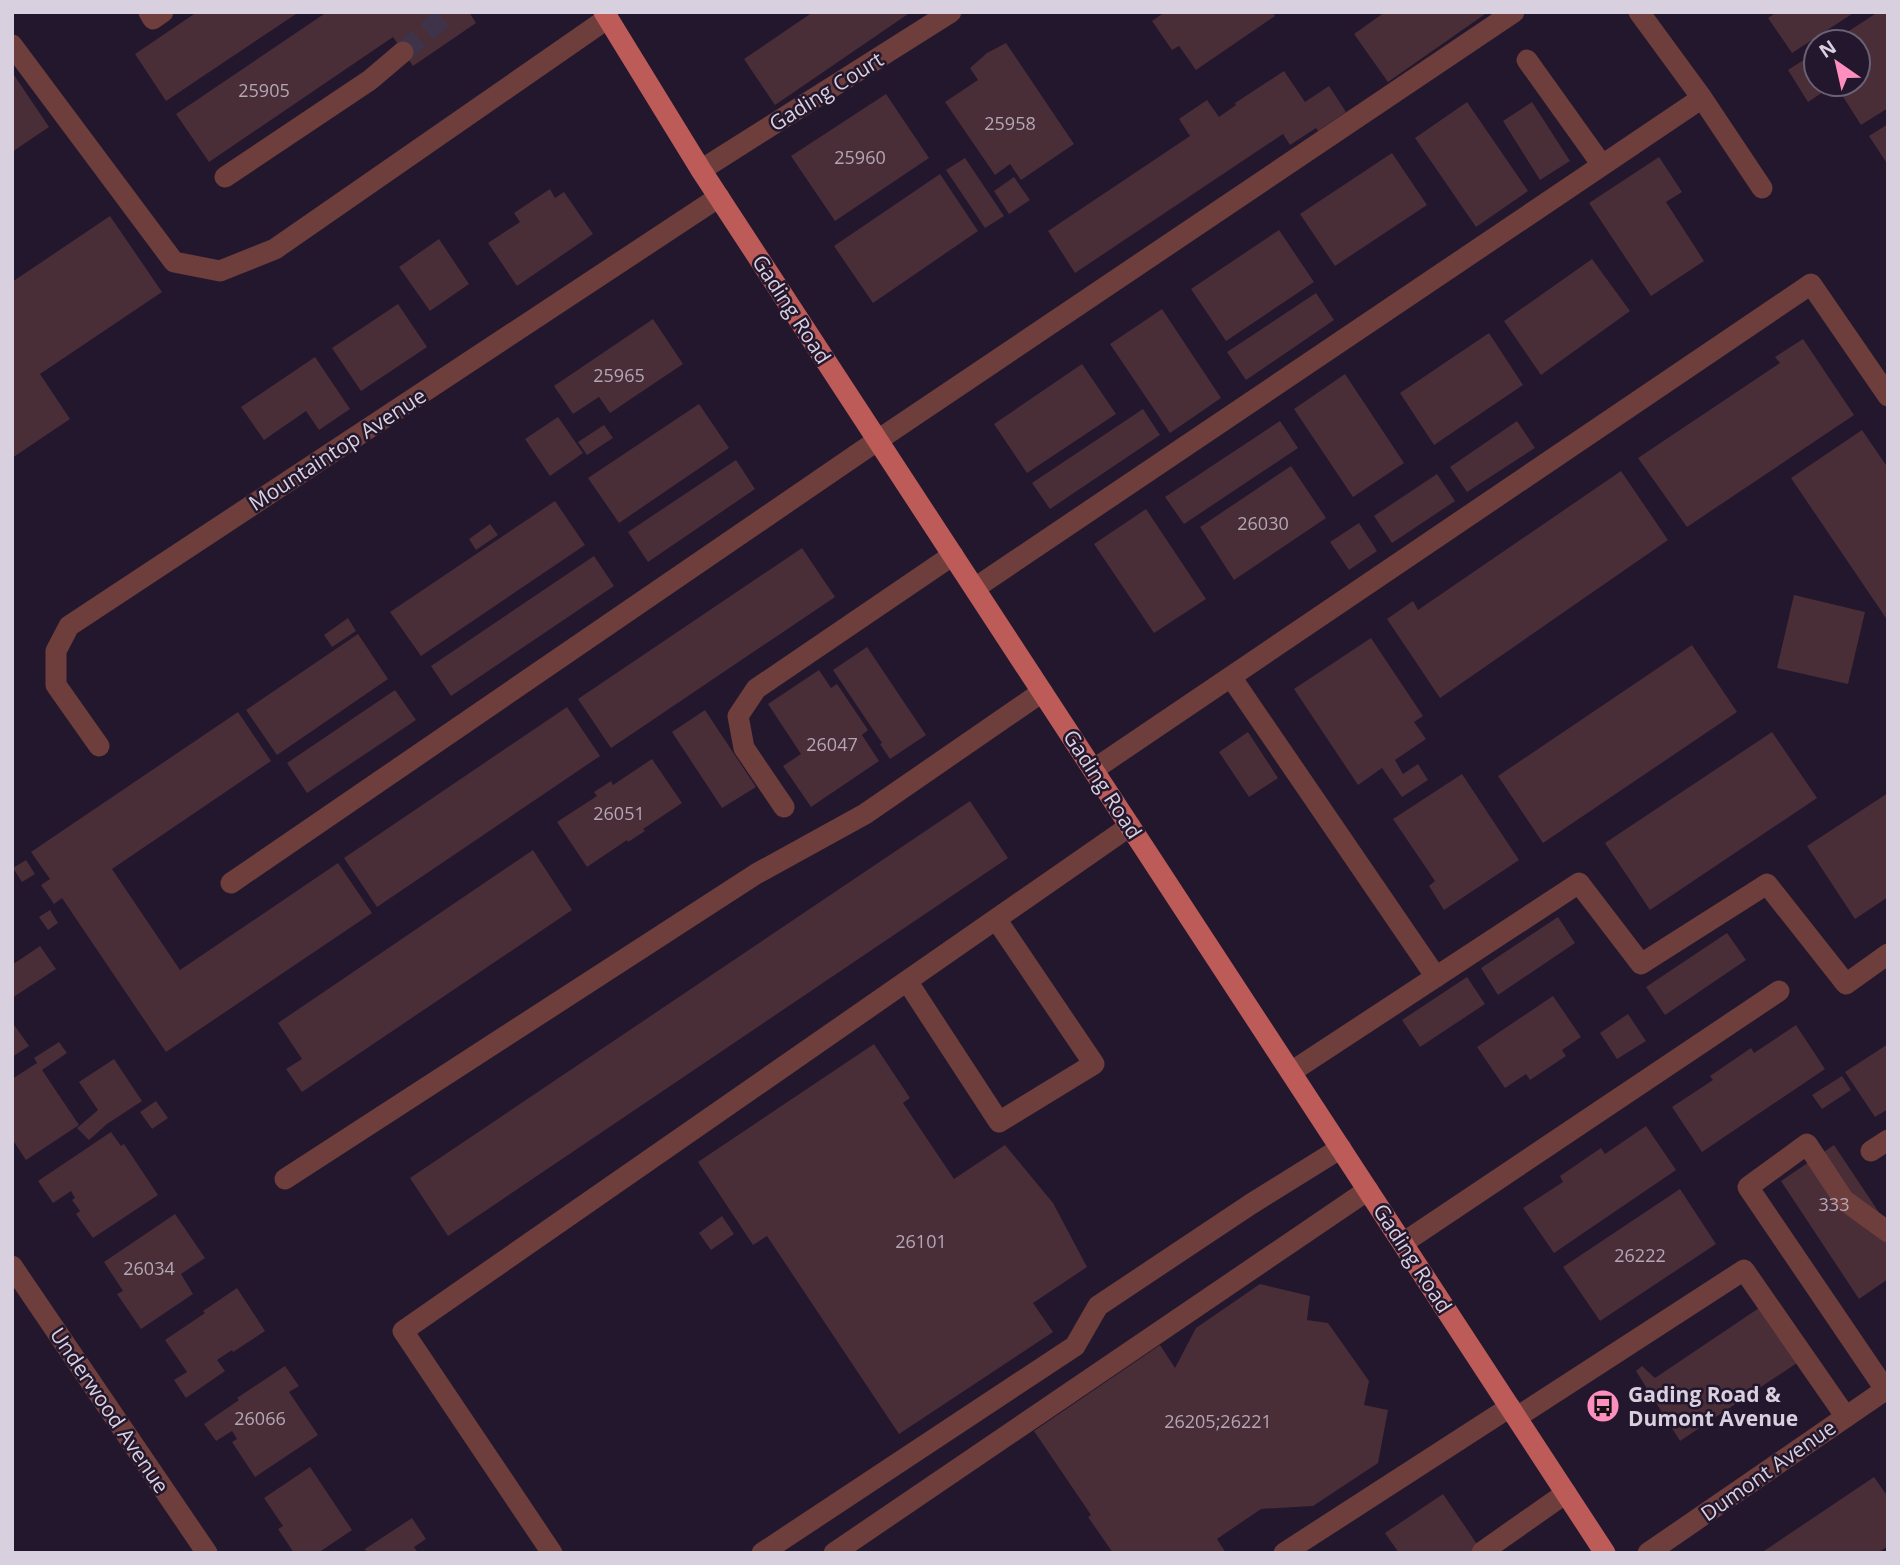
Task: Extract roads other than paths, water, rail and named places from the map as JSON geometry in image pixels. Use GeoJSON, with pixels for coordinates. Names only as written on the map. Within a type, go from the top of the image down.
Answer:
{"type":"FeatureCollection","features":[{"type":"Feature","properties":{"kind":"main road","name":"Gading Road"},"geometry":{"type":"LineString","coordinates":[[606,15],[701,170],[1605,1553]]}},
{"type":"Feature","properties":{"kind":"street"},"geometry":{"type":"LineString","coordinates":[[149,12],[153,19],[163,12]]}},
{"type":"Feature","properties":{"kind":"street","name":"Gading Court"},"geometry":{"type":"LineString","coordinates":[[701,170],[951,12]]}},
{"type":"Feature","properties":{"kind":"street"},"geometry":{"type":"LineString","coordinates":[[231,883],[878,440],[1514,12]]}},
{"type":"Feature","properties":{"kind":"street"},"geometry":{"type":"LineString","coordinates":[[1639,12],[1702,98],[1762,188]]}},
{"type":"Feature","properties":{"kind":"street"},"geometry":{"type":"LineString","coordinates":[[12,45],[174,262],[220,271],[275,249],[606,15]]}},
{"type":"Feature","properties":{"kind":"street"},"geometry":{"type":"LineString","coordinates":[[225,177],[370,80],[403,52]]}},
{"type":"Feature","properties":{"kind":"street"},"geometry":{"type":"LineString","coordinates":[[1527,60],[1602,165]]}},
{"type":"Feature","properties":{"kind":"street"},"geometry":{"type":"LineString","coordinates":[[975,588],[1702,98]]}},
{"type":"Feature","properties":{"kind":"street","name":"Mountaintop Avenue"},"geometry":{"type":"LineString","coordinates":[[99,746],[56,685],[56,651],[69,626],[719,197]]}},
{"type":"Feature","properties":{"kind":"street"},"geometry":{"type":"LineString","coordinates":[[1093,770],[1811,284],[1888,396]]}},
{"type":"Feature","properties":{"kind":"street"},"geometry":{"type":"LineString","coordinates":[[784,807],[744,748],[738,716],[756,689],[953,555]]}},
{"type":"Feature","properties":{"kind":"street"},"geometry":{"type":"LineString","coordinates":[[1231,677],[1436,977]]}},
{"type":"Feature","properties":{"kind":"street"},"geometry":{"type":"LineString","coordinates":[[285,1179],[756,874],[865,814],[1042,691]]}},
{"type":"Feature","properties":{"kind":"street"},"geometry":{"type":"LineString","coordinates":[[552,1553],[403,1331],[1130,826]]}},
{"type":"Feature","properties":{"kind":"street"},"geometry":{"type":"LineString","coordinates":[[1291,1072],[1579,883],[1641,964],[1767,884],[1846,984],[1888,954]]}},
{"type":"Feature","properties":{"kind":"street"},"geometry":{"type":"LineString","coordinates":[[907,981],[999,1122],[1094,1064],[996,919]]}},
{"type":"Feature","properties":{"kind":"street"},"geometry":{"type":"LineString","coordinates":[[1403,1242],[1779,991]]}},
{"type":"Feature","properties":{"kind":"street"},"geometry":{"type":"LineString","coordinates":[[1887,1388],[1748,1187],[1807,1144],[1844,1200],[1888,1232]]}},
{"type":"Feature","properties":{"kind":"street"},"geometry":{"type":"LineString","coordinates":[[762,1553],[1075,1346],[1098,1306],[1341,1147]]}},
{"type":"Feature","properties":{"kind":"street"},"geometry":{"type":"LineString","coordinates":[[834,1553],[1368,1190]]}},
{"type":"Feature","properties":{"kind":"street","name":"Underwood Avenue"},"geometry":{"type":"LineString","coordinates":[[12,1266],[207,1553]]}},
{"type":"Feature","properties":{"kind":"street"},"geometry":{"type":"LineString","coordinates":[[1284,1553],[1744,1270],[1846,1417]]}},
{"type":"Feature","properties":{"kind":"street","name":"Dumont Avenue"},"geometry":{"type":"LineString","coordinates":[[1648,1553],[1887,1388]]}},
{"type":"Feature","properties":{"kind":"street"},"geometry":{"type":"LineString","coordinates":[[1482,1552],[1566,1493]]}},
{"type":"Feature","properties":{"kind":"tunnel"},"geometry":{"type":"LineString","coordinates":[[403,52],[449,12]]}},
{"type":"Feature","properties":{"kind":"place","name":"Gading Road & Dumont Avenue"},"geometry":{"type":"Point","coordinates":[1603,1406]}}]}
